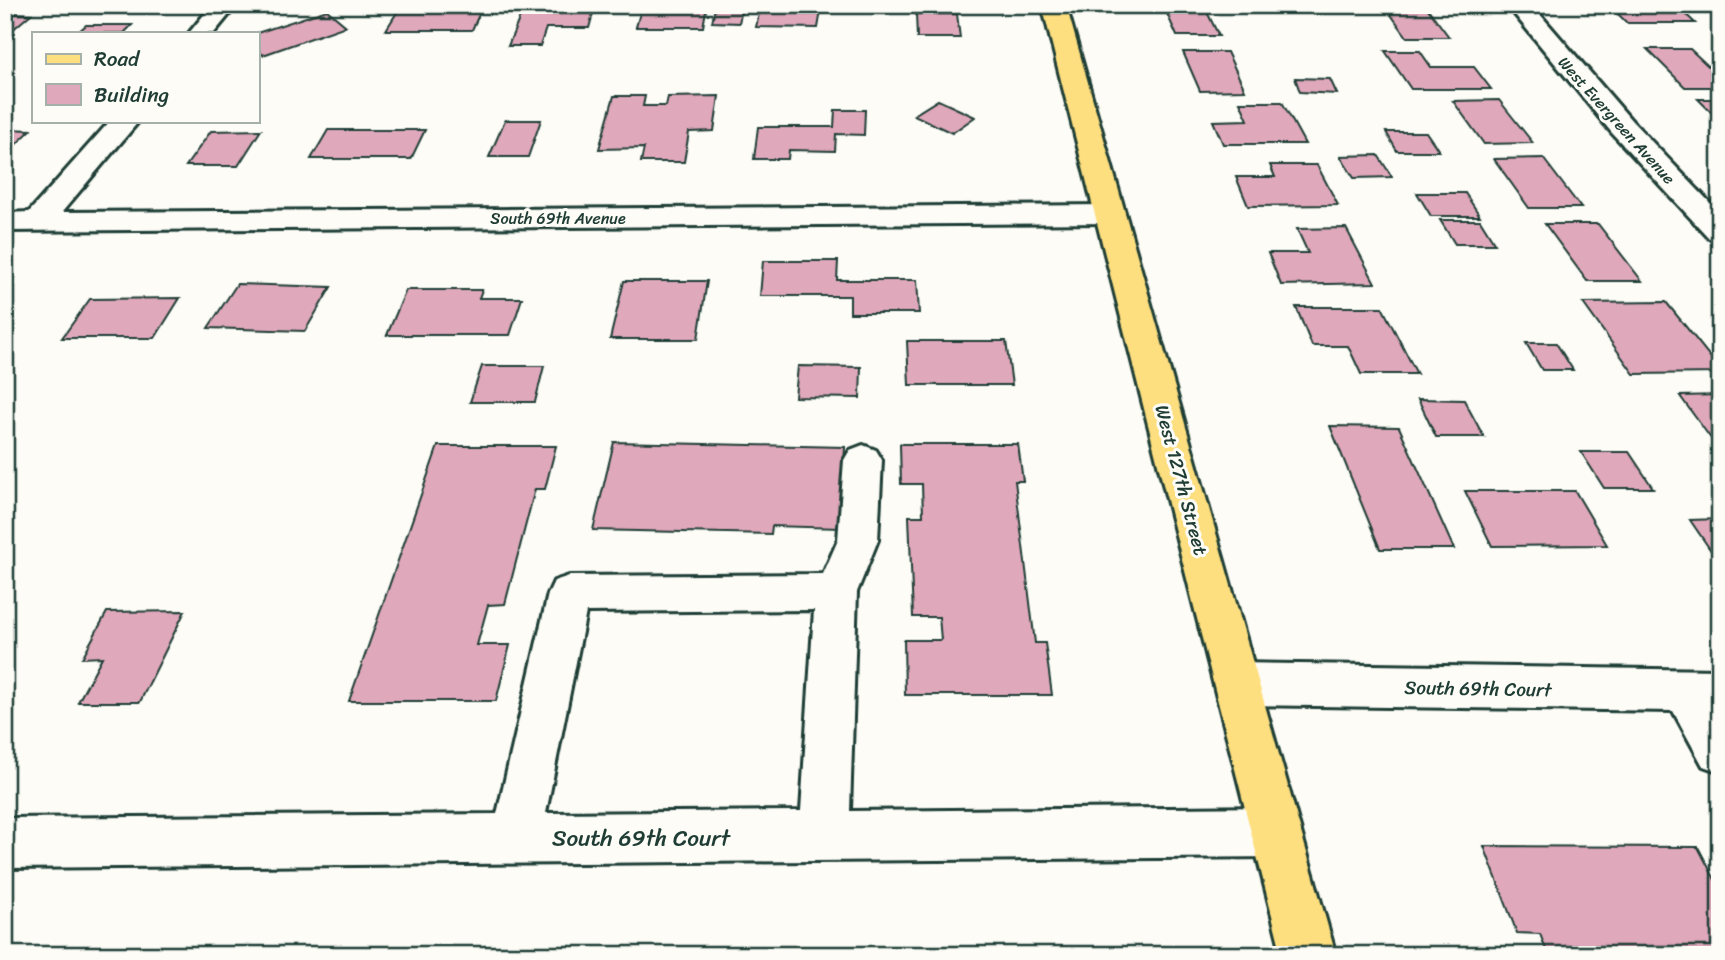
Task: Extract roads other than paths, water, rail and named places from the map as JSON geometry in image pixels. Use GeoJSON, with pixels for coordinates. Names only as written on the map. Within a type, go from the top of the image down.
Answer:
{"type":"FeatureCollection","features":[{"type":"Feature","properties":{"kind":"main road","name":"West 127th Street"},"geometry":{"type":"LineString","coordinates":[[1054,5],[1309,955]]}},
{"type":"Feature","properties":{"kind":"street"},"geometry":{"type":"LineString","coordinates":[[202,32],[225,5]]}},
{"type":"Feature","properties":{"kind":"street","name":"West Evergreen Avenue"},"geometry":{"type":"LineString","coordinates":[[1519,5],[1622,127],[1720,231]]}},
{"type":"Feature","properties":{"kind":"street"},"geometry":{"type":"LineString","coordinates":[[37,222],[124,122]]}},
{"type":"Feature","properties":{"kind":"street","name":"South 69th Avenue"},"geometry":{"type":"LineString","coordinates":[[5,222],[1110,214]]}},
{"type":"Feature","properties":{"kind":"street"},"geometry":{"type":"LineString","coordinates":[[824,836],[836,592],[858,540],[863,460]]}},
{"type":"Feature","properties":{"kind":"street"},"geometry":{"type":"LineString","coordinates":[[516,839],[569,594],[836,592]]}},
{"type":"Feature","properties":{"kind":"street","name":"South 69th Court"},"geometry":{"type":"LineString","coordinates":[[1237,684],[1703,691]]}},
{"type":"Feature","properties":{"kind":"street"},"geometry":{"type":"LineString","coordinates":[[1703,691],[1720,750]]}},
{"type":"Feature","properties":{"kind":"street","name":"South 69th Court"},"geometry":{"type":"LineString","coordinates":[[5,843],[1276,832]]}}]}
